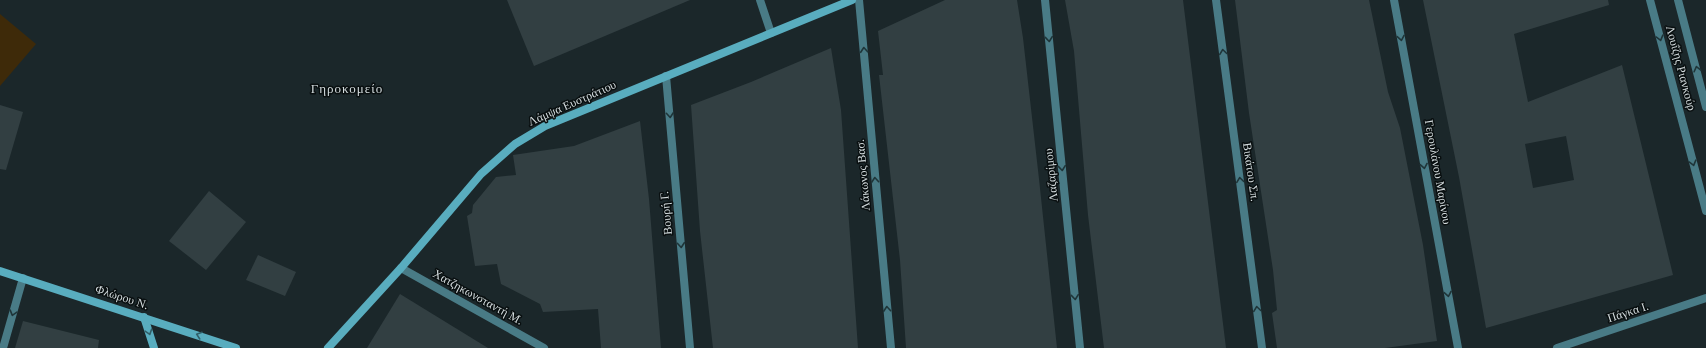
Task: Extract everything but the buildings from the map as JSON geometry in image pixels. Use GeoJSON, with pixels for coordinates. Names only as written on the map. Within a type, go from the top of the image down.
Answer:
{"type":"FeatureCollection","features":[{"type":"Feature","properties":{"kind":"street"},"geometry":{"type":"LineString","coordinates":[[760,0],[771,33]]}},
{"type":"Feature","properties":{"kind":"street","name":"Λάμψα Ευστράτιου"},"geometry":{"type":"LineString","coordinates":[[328,348],[401,268],[481,174],[514,144],[545,126],[852,0]]}},
{"type":"Feature","properties":{"kind":"street","name":"Λάκωνος Βασ."},"geometry":{"type":"LineString","coordinates":[[859,0],[891,348]]}},
{"type":"Feature","properties":{"kind":"street","name":"Λαζαρίμου"},"geometry":{"type":"LineString","coordinates":[[1045,0],[1080,348]]}},
{"type":"Feature","properties":{"kind":"street","name":"Βικάτου Σπ."},"geometry":{"type":"LineString","coordinates":[[1216,0],[1262,348]]}},
{"type":"Feature","properties":{"kind":"street","name":"Γερουλάνου Μαρίνου"},"geometry":{"type":"LineString","coordinates":[[1394,0],[1458,348]]}},
{"type":"Feature","properties":{"kind":"street","name":"Λουΐζης Ριανκούρ"},"geometry":{"type":"LineString","coordinates":[[1650,0],[1706,211]]}},
{"type":"Feature","properties":{"kind":"street","name":"Λουΐζης Ριανκούρ"},"geometry":{"type":"LineString","coordinates":[[1678,0],[1706,107]]}},
{"type":"Feature","properties":{"kind":"street","name":"Βουρή Γ."},"geometry":{"type":"LineString","coordinates":[[666,76],[690,348]]}},
{"type":"Feature","properties":{"kind":"street","name":"Χατζηκωνσταντή Μ."},"geometry":{"type":"LineString","coordinates":[[401,268],[544,348]]}},
{"type":"Feature","properties":{"kind":"street","name":"Φλώρου Ν."},"geometry":{"type":"LineString","coordinates":[[0,271],[236,348]]}},
{"type":"Feature","properties":{"kind":"street"},"geometry":{"type":"LineString","coordinates":[[3,348],[23,278]]}},
{"type":"Feature","properties":{"kind":"street","name":"Πάγκα Ι."},"geometry":{"type":"LineString","coordinates":[[1557,348],[1706,298]]}},
{"type":"Feature","properties":{"kind":"street"},"geometry":{"type":"LineString","coordinates":[[144,317],[154,348]]}},
{"type":"Feature","properties":{"kind":"shaded area"},"geometry":{"type":"Polygon","coordinates":[[[0,14],[36,44],[0,86],[0,14]]]}},
{"type":"Feature","properties":{"kind":"district","name":"Γηροκομείο"},"geometry":{"type":"Point","coordinates":[347,88]}}]}
